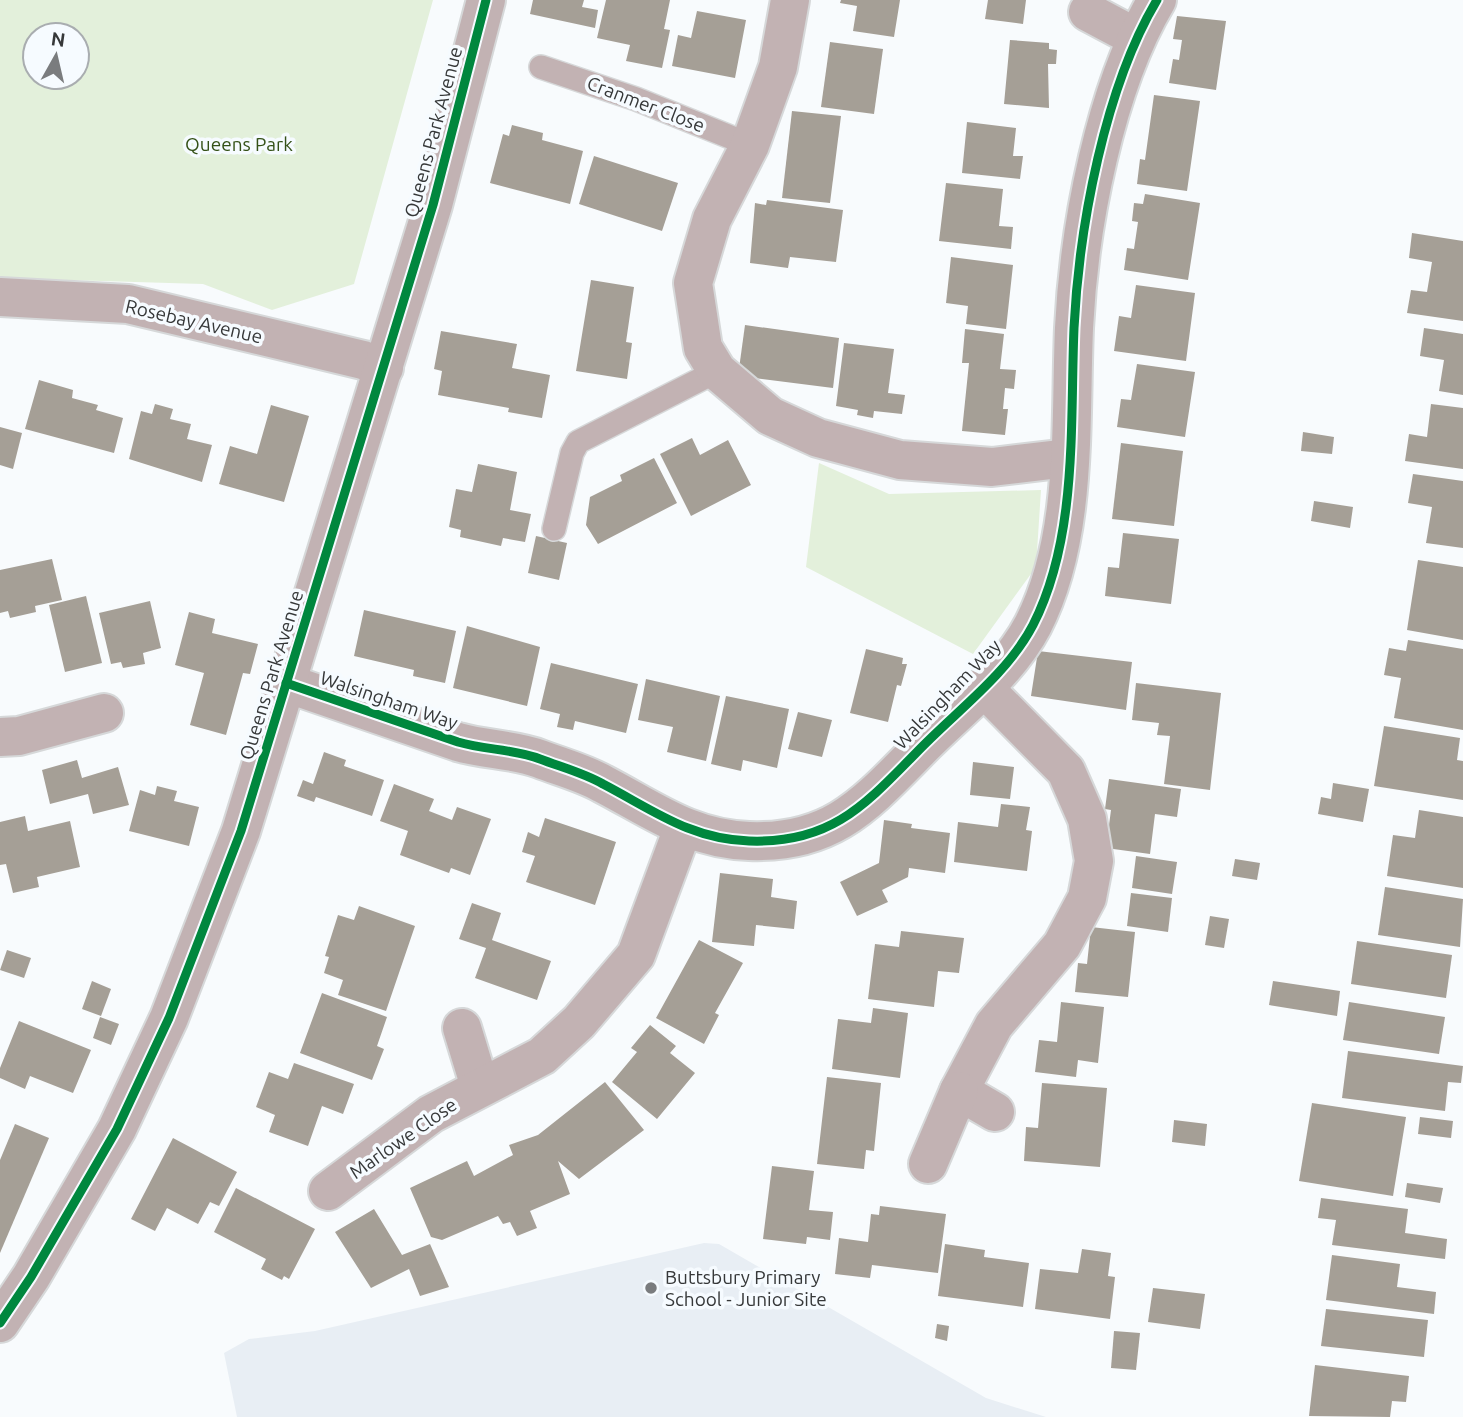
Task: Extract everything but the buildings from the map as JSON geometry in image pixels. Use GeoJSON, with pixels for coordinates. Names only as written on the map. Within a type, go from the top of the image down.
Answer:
{"type":"FeatureCollection","features":[{"type":"Feature","properties":{"kind":"street","name":"Queens Park Avenue"},"geometry":{"type":"LineString","coordinates":[[0,1323],[31,1278],[117,1129],[169,1018],[241,831],[433,205],[486,0]]}},
{"type":"Feature","properties":{"kind":"street"},"geometry":{"type":"LineString","coordinates":[[790,0],[778,67],[750,145],[712,219],[693,283],[703,348],[717,371],[770,416],[818,438],[900,460],[992,467],[1068,458]]}},
{"type":"Feature","properties":{"kind":"street","name":"Walsingham Way"},"geometry":{"type":"LineString","coordinates":[[286,684],[462,743],[533,757],[599,782],[683,828],[749,841],[791,839],[834,825],[873,798],[983,687],[1031,628],[1055,575],[1068,491],[1074,322],[1083,248],[1103,141],[1135,37],[1157,0]]}},
{"type":"Feature","properties":{"kind":"street"},"geometry":{"type":"LineString","coordinates":[[1088,12],[1135,37]]}},
{"type":"Feature","properties":{"kind":"street","name":"Rosebay Avenue"},"geometry":{"type":"LineString","coordinates":[[0,297],[128,304],[363,360],[384,368]]}},
{"type":"Feature","properties":{"kind":"street"},"geometry":{"type":"LineString","coordinates":[[928,1164],[959,1091],[994,1025],[1062,945],[1087,898],[1094,861],[1087,819],[1066,771],[983,687]]}},
{"type":"Feature","properties":{"kind":"street"},"geometry":{"type":"LineString","coordinates":[[0,737],[19,736],[104,713]]}},
{"type":"Feature","properties":{"kind":"street","name":"Marlowe Close"},"geometry":{"type":"LineString","coordinates":[[328,1191],[431,1114],[542,1056],[579,1022],[636,955],[683,828]]}},
{"type":"Feature","properties":{"kind":"street"},"geometry":{"type":"LineString","coordinates":[[462,1028],[480,1087]]}},
{"type":"Feature","properties":{"kind":"street"},"geometry":{"type":"LineString","coordinates":[[959,1091],[995,1112]]}},
{"type":"Feature","properties":{"kind":"lane","name":"Cranmer Close"},"geometry":{"type":"LineString","coordinates":[[541,67],[636,99],[750,145]]}},
{"type":"Feature","properties":{"kind":"lane"},"geometry":{"type":"LineString","coordinates":[[554,529],[572,453],[578,442],[717,371]]}},
{"type":"Feature","properties":{"kind":"shaded area","name":"Buttsbury Primary School - Junior Site"},"geometry":{"type":"Polygon","coordinates":[[[704,1243],[719,1244],[986,1398],[1046,1417],[237,1417],[224,1353],[249,1339],[315,1331],[704,1243]]]}},
{"type":"Feature","properties":{"kind":"green space","name":"Queens Park"},"geometry":{"type":"Polygon","coordinates":[[[0,0],[433,0],[354,284],[272,310],[203,284],[0,278],[0,0]]]}},
{"type":"Feature","properties":{"kind":"green space"},"geometry":{"type":"Polygon","coordinates":[[[819,463],[889,494],[1041,490],[1036,567],[973,654],[806,567],[819,463]]]}},
{"type":"Feature","properties":{"kind":"cycle path"},"geometry":{"type":"LineString","coordinates":[[0,1323],[31,1277],[117,1129],[169,1018],[241,831],[433,205],[486,0]]}},
{"type":"Feature","properties":{"kind":"cycle path"},"geometry":{"type":"LineString","coordinates":[[286,683],[458,742],[510,751],[572,770],[673,821],[708,835],[749,841],[802,836],[824,828],[862,805],[995,677],[1022,643],[1048,591],[1065,518],[1077,288],[1089,202],[1109,115],[1139,35],[1157,0]]}},
{"type":"Feature","properties":{"kind":"place","name":"Buttsbury Primary School - Junior Site"},"geometry":{"type":"Point","coordinates":[651,1288]}}]}
